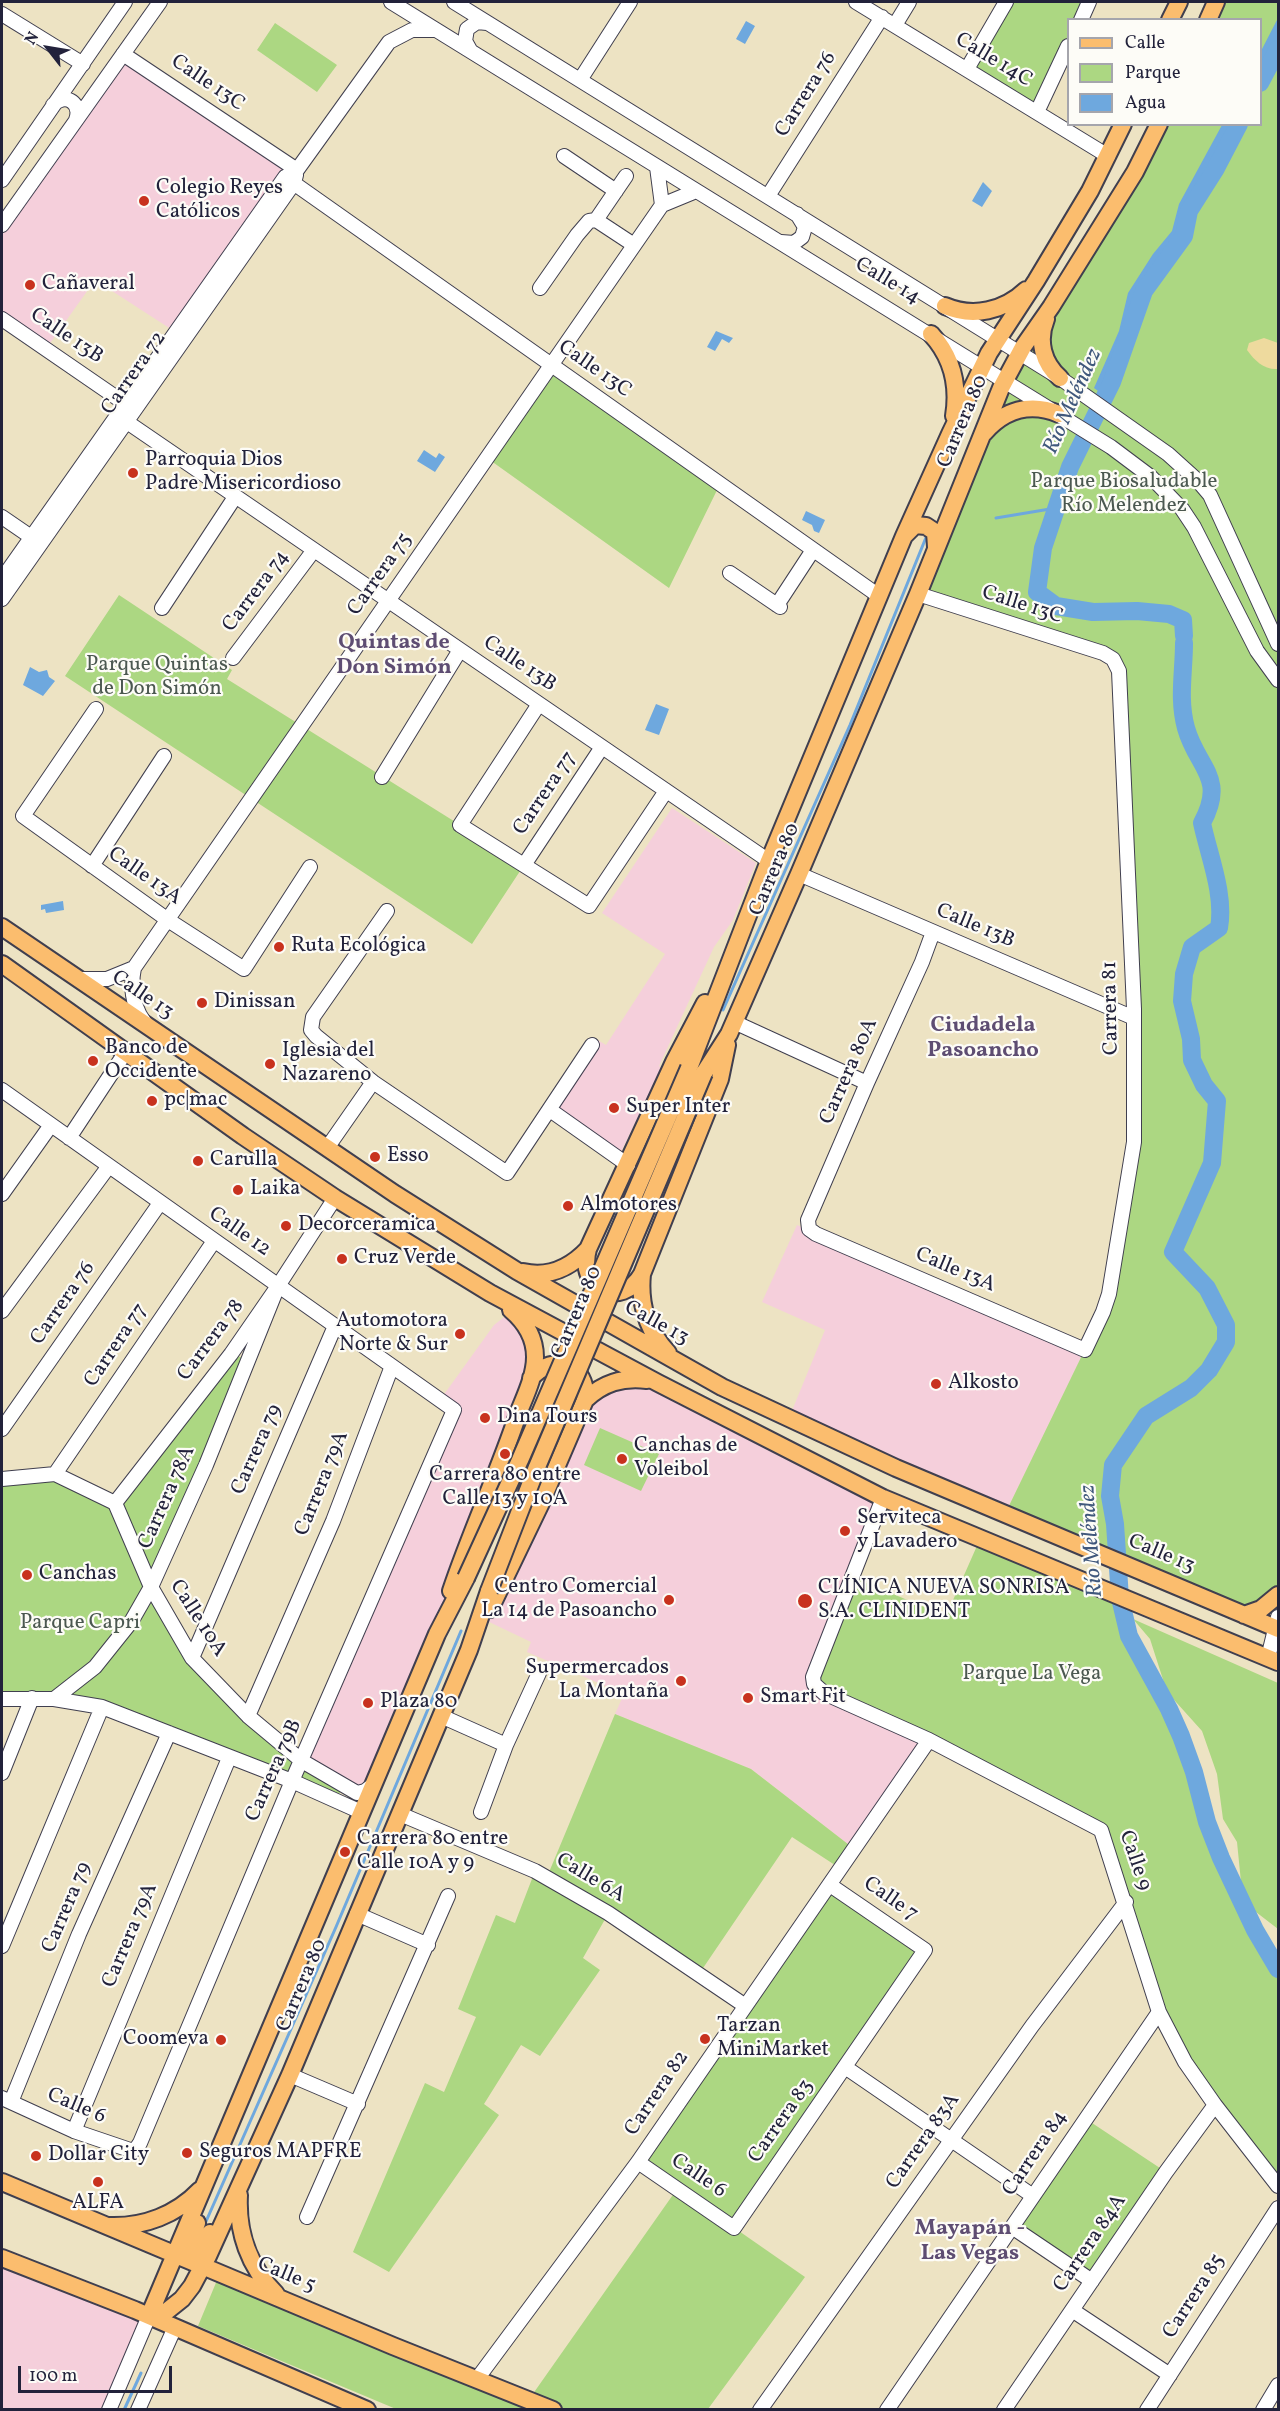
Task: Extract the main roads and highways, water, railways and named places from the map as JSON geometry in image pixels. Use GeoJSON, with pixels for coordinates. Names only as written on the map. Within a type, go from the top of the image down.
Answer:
{"type":"FeatureCollection","features":[{"type":"Feature","properties":{"kind":"main road"},"geometry":{"type":"LineString","coordinates":[[1171,18],[1179,2]]}},
{"type":"Feature","properties":{"kind":"main road"},"geometry":{"type":"LineString","coordinates":[[1209,18],[1216,2]]}},
{"type":"Feature","properties":{"kind":"main road","name":"Carrera 80"},"geometry":{"type":"LineString","coordinates":[[469,1650],[489,1591],[537,1467],[697,1071],[742,933],[769,861],[904,536],[982,366],[1036,281],[1108,156],[1122,126]]}},
{"type":"Feature","properties":{"kind":"main road","name":"Carrera 80"},"geometry":{"type":"LineString","coordinates":[[149,2316],[437,1634],[466,1578],[697,1071],[732,1028],[918,594],[1005,380],[1019,354],[1135,172],[1158,126]]}},
{"type":"Feature","properties":{"kind":"main road"},"geometry":{"type":"LineString","coordinates":[[945,306],[964,312],[992,310],[1012,302],[1036,281]]}},
{"type":"Feature","properties":{"kind":"main road"},"geometry":{"type":"LineString","coordinates":[[1051,307],[1043,325],[1041,342],[1049,366],[1060,378]]}},
{"type":"Feature","properties":{"kind":"main road"},"geometry":{"type":"LineString","coordinates":[[931,334],[950,360],[955,373],[956,406],[950,434]]}},
{"type":"Feature","properties":{"kind":"main road"},"geometry":{"type":"LineString","coordinates":[[978,445],[993,423],[1016,410],[1034,408],[1059,414]]}},
{"type":"Feature","properties":{"kind":"main road"},"geometry":{"type":"LineString","coordinates":[[904,536],[910,527],[926,526],[931,528],[937,537],[936,548]]}},
{"type":"Feature","properties":{"kind":"main road","name":"Calle 13"},"geometry":{"type":"LineString","coordinates":[[2,927],[327,1148],[517,1271],[722,1387],[896,1468],[1244,1615],[1278,1625]]}},
{"type":"Feature","properties":{"kind":"main road"},"geometry":{"type":"LineString","coordinates":[[732,1028],[720,1080],[642,1274],[631,1288],[621,1292],[610,1293],[599,1289],[591,1281],[586,1271],[585,1260],[588,1249],[674,1062],[742,933]]}},
{"type":"Feature","properties":{"kind":"main road"},"geometry":{"type":"LineString","coordinates":[[2,964],[125,1053],[335,1198],[490,1293],[658,1383],[883,1498],[1273,1660]]}},
{"type":"Feature","properties":{"kind":"main road"},"geometry":{"type":"LineString","coordinates":[[517,1271],[529,1274],[555,1272],[567,1266],[588,1249]]}},
{"type":"Feature","properties":{"kind":"main road"},"geometry":{"type":"LineString","coordinates":[[642,1274],[641,1298],[648,1322],[659,1343],[677,1361]]}},
{"type":"Feature","properties":{"kind":"main road","name":"Carrera 80"},"geometry":{"type":"LineString","coordinates":[[437,1634],[457,1572],[505,1454],[531,1378],[535,1356],[530,1334],[517,1316],[490,1293]]}},
{"type":"Feature","properties":{"kind":"main road"},"geometry":{"type":"LineString","coordinates":[[531,1378],[545,1366],[554,1364],[572,1368],[584,1382],[585,1400]]}},
{"type":"Feature","properties":{"kind":"main road"},"geometry":{"type":"LineString","coordinates":[[585,1400],[602,1386],[624,1379],[635,1378],[658,1383]]}},
{"type":"Feature","properties":{"kind":"main road","name":"Carrera 80"},"geometry":{"type":"LineString","coordinates":[[149,2316],[167,2312],[182,2299],[203,2266],[290,2075],[469,1650],[538,1509],[585,1400]]}},
{"type":"Feature","properties":{"kind":"main road"},"geometry":{"type":"LineString","coordinates":[[1244,1615],[1265,1607],[1278,1595]]}},
{"type":"Feature","properties":{"kind":"main road","name":"Calle 5"},"geometry":{"type":"LineString","coordinates":[[2,2182],[393,2346],[553,2409]]}},
{"type":"Feature","properties":{"kind":"main road"},"geometry":{"type":"LineString","coordinates":[[205,2185],[205,2200],[190,2242],[195,2249],[203,2247],[226,2202],[240,2185]]}},
{"type":"Feature","properties":{"kind":"main road"},"geometry":{"type":"LineString","coordinates":[[104,2225],[132,2225],[159,2218],[184,2204],[205,2185]]}},
{"type":"Feature","properties":{"kind":"main road"},"geometry":{"type":"LineString","coordinates":[[240,2185],[239,2210],[244,2242],[259,2274],[278,2296]]}},
{"type":"Feature","properties":{"kind":"main road"},"geometry":{"type":"LineString","coordinates":[[2,2258],[149,2316],[367,2409]]}},
{"type":"Feature","properties":{"kind":"water"},"geometry":{"type":"Polygon","coordinates":[[[1278,18],[1278,42],[1262,73],[1262,49],[1278,18]]]}},
{"type":"Feature","properties":{"kind":"water"},"geometry":{"type":"Polygon","coordinates":[[[746,21],[755,26],[745,44],[736,39],[746,21]]]}},
{"type":"Feature","properties":{"kind":"water"},"geometry":{"type":"Polygon","coordinates":[[[1221,126],[1233,126],[1188,204],[1177,237],[1141,288],[1101,393],[1094,388],[1119,331],[1128,293],[1153,254],[1172,231],[1179,204],[1221,126]]]}},
{"type":"Feature","properties":{"kind":"water"},"geometry":{"type":"Polygon","coordinates":[[[983,182],[992,191],[982,207],[972,201],[983,182]]]}},
{"type":"Feature","properties":{"kind":"water"},"geometry":{"type":"Polygon","coordinates":[[[716,331],[733,338],[729,343],[722,339],[715,351],[707,347],[716,331]]]}},
{"type":"Feature","properties":{"kind":"water"},"geometry":{"type":"Polygon","coordinates":[[[424,450],[436,458],[439,453],[445,457],[435,472],[417,461],[424,450]]]}},
{"type":"Feature","properties":{"kind":"water"},"geometry":{"type":"Polygon","coordinates":[[[806,511],[825,520],[819,533],[814,531],[812,525],[802,520],[806,511]]]}},
{"type":"Feature","properties":{"kind":"water"},"geometry":{"type":"Polygon","coordinates":[[[30,667],[39,672],[47,670],[49,677],[55,681],[43,696],[23,685],[30,667]]]}},
{"type":"Feature","properties":{"kind":"water"},"geometry":{"type":"Polygon","coordinates":[[[656,704],[669,709],[659,735],[645,730],[656,704]]]}},
{"type":"Feature","properties":{"kind":"water"},"geometry":{"type":"Polygon","coordinates":[[[63,901],[64,910],[46,913],[45,909],[41,910],[41,905],[63,901]]]}},
{"type":"Feature","properties":{"kind":"waterway","name":"Río Meléndez"},"geometry":{"type":"LineString","coordinates":[[1262,79],[1278,49]]}},
{"type":"Feature","properties":{"kind":"waterway","name":"Río Meléndez"},"geometry":{"type":"LineString","coordinates":[[1184,636],[1183,620],[1169,614],[1137,611],[1093,612],[1056,606],[1037,592],[1043,548],[1070,467],[1112,382],[1144,291],[1184,236],[1189,211],[1215,170],[1238,126]]}},
{"type":"Feature","properties":{"kind":"waterway"},"geometry":{"type":"LineString","coordinates":[[996,518],[1056,508]]}},
{"type":"Feature","properties":{"kind":"waterway"},"geometry":{"type":"LineString","coordinates":[[723,1010],[850,725],[927,535]]}},
{"type":"Feature","properties":{"kind":"waterway","name":"Río Meléndez"},"geometry":{"type":"LineString","coordinates":[[1184,643],[1182,696],[1184,717],[1191,742],[1211,783],[1212,794],[1202,823],[1218,889],[1220,915],[1219,928],[1192,947],[1184,974],[1182,1001],[1191,1039],[1192,1060],[1204,1085],[1217,1101],[1212,1163],[1173,1252],[1207,1288],[1226,1325],[1226,1342],[1209,1370],[1191,1388],[1146,1416],[1113,1465],[1110,1496],[1115,1524],[1120,1598],[1129,1636],[1169,1709],[1194,1772],[1207,1822],[1221,1858],[1255,1930],[1278,1969]]}},
{"type":"Feature","properties":{"kind":"waterway"},"geometry":{"type":"LineString","coordinates":[[204,2226],[336,1927],[461,1631]]}},
{"type":"Feature","properties":{"kind":"waterway"},"geometry":{"type":"LineString","coordinates":[[124,2410],[141,2373]]}},
{"type":"Feature","properties":{"kind":"place","name":"Colegio Reyes Católicos"},"geometry":{"type":"Point","coordinates":[144,201]}},
{"type":"Feature","properties":{"kind":"place","name":"Cañaveral"},"geometry":{"type":"Point","coordinates":[30,285]}},
{"type":"Feature","properties":{"kind":"place","name":"Parroquia Dios Padre Misericordioso"},"geometry":{"type":"Point","coordinates":[133,473]}},
{"type":"Feature","properties":{"kind":"place","name":"Ruta Ecológica"},"geometry":{"type":"Point","coordinates":[279,947]}},
{"type":"Feature","properties":{"kind":"place","name":"Dinissan"},"geometry":{"type":"Point","coordinates":[202,1003]}},
{"type":"Feature","properties":{"kind":"place","name":"Banco de Occidente"},"geometry":{"type":"Point","coordinates":[93,1061]}},
{"type":"Feature","properties":{"kind":"place","name":"Iglesia del Nazareno"},"geometry":{"type":"Point","coordinates":[270,1064]}},
{"type":"Feature","properties":{"kind":"place","name":"pc|mac"},"geometry":{"type":"Point","coordinates":[152,1101]}},
{"type":"Feature","properties":{"kind":"place","name":"Super Inter"},"geometry":{"type":"Point","coordinates":[614,1108]}},
{"type":"Feature","properties":{"kind":"place","name":"Esso"},"geometry":{"type":"Point","coordinates":[375,1157]}},
{"type":"Feature","properties":{"kind":"place","name":"Carulla"},"geometry":{"type":"Point","coordinates":[198,1161]}},
{"type":"Feature","properties":{"kind":"place","name":"Laika"},"geometry":{"type":"Point","coordinates":[238,1190]}},
{"type":"Feature","properties":{"kind":"place","name":"Almotores"},"geometry":{"type":"Point","coordinates":[568,1206]}},
{"type":"Feature","properties":{"kind":"place","name":"Decorceramica"},"geometry":{"type":"Point","coordinates":[286,1226]}},
{"type":"Feature","properties":{"kind":"place","name":"Cruz Verde"},"geometry":{"type":"Point","coordinates":[342,1259]}},
{"type":"Feature","properties":{"kind":"place","name":"Automotora Norte & Sur"},"geometry":{"type":"Point","coordinates":[460,1334]}},
{"type":"Feature","properties":{"kind":"place","name":"Alkosto"},"geometry":{"type":"Point","coordinates":[936,1384]}},
{"type":"Feature","properties":{"kind":"place","name":"Dina Tours"},"geometry":{"type":"Point","coordinates":[485,1418]}},
{"type":"Feature","properties":{"kind":"place","name":"Carrera 80 entre Calle 13 y 10A"},"geometry":{"type":"Point","coordinates":[505,1454]}},
{"type":"Feature","properties":{"kind":"place","name":"Canchas de Voleibol"},"geometry":{"type":"Point","coordinates":[622,1459]}},
{"type":"Feature","properties":{"kind":"place","name":"Serviteca y Lavadero"},"geometry":{"type":"Point","coordinates":[845,1531]}},
{"type":"Feature","properties":{"kind":"place","name":"Canchas"},"geometry":{"type":"Point","coordinates":[27,1575]}},
{"type":"Feature","properties":{"kind":"place","name":"Centro Comercial La 14 de Pasoancho"},"geometry":{"type":"Point","coordinates":[669,1600]}},
{"type":"Feature","properties":{"kind":"place","name":"CLÍNICA NUEVA SONRISA S.A. CLINIDENT"},"geometry":{"type":"Point","coordinates":[805,1601]}},
{"type":"Feature","properties":{"kind":"place","name":"Supermercados La Montaña"},"geometry":{"type":"Point","coordinates":[681,1681]}},
{"type":"Feature","properties":{"kind":"place","name":"Smart Fit"},"geometry":{"type":"Point","coordinates":[748,1698]}},
{"type":"Feature","properties":{"kind":"place","name":"Plaza 80"},"geometry":{"type":"Point","coordinates":[368,1703]}},
{"type":"Feature","properties":{"kind":"place","name":"Carrera 80 entre Calle 10A y 9"},"geometry":{"type":"Point","coordinates":[345,1852]}},
{"type":"Feature","properties":{"kind":"place","name":"Tarzan MiniMarket"},"geometry":{"type":"Point","coordinates":[705,2039]}},
{"type":"Feature","properties":{"kind":"place","name":"Coomeva"},"geometry":{"type":"Point","coordinates":[221,2040]}},
{"type":"Feature","properties":{"kind":"place","name":"Seguros MAPFRE"},"geometry":{"type":"Point","coordinates":[187,2153]}},
{"type":"Feature","properties":{"kind":"place","name":"Dollar City"},"geometry":{"type":"Point","coordinates":[36,2156]}},
{"type":"Feature","properties":{"kind":"place","name":"ALFA"},"geometry":{"type":"Point","coordinates":[98,2182]}},
{"type":"Feature","properties":{"kind":"district","name":"Quintas de Don Simón"},"geometry":{"type":"Point","coordinates":[394,656]}},
{"type":"Feature","properties":{"kind":"district","name":"Ciudadela Pasoancho"},"geometry":{"type":"Point","coordinates":[983,1040]}},
{"type":"Feature","properties":{"kind":"district","name":"Mayapán - Las Vegas"},"geometry":{"type":"Point","coordinates":[970,2242]}},
{"type":"Feature","properties":{"kind":"park label","name":"Parque Biosaludable Río Melendez"},"geometry":{"type":"Point","coordinates":[1124,495]}},
{"type":"Feature","properties":{"kind":"park label","name":"Parque Quintas de Don Simón"},"geometry":{"type":"Point","coordinates":[157,678]}},
{"type":"Feature","properties":{"kind":"park label","name":"Parque Capri"},"geometry":{"type":"Point","coordinates":[80,1624]}},
{"type":"Feature","properties":{"kind":"park label","name":"Parque La Vega"},"geometry":{"type":"Point","coordinates":[1032,1675]}}]}
